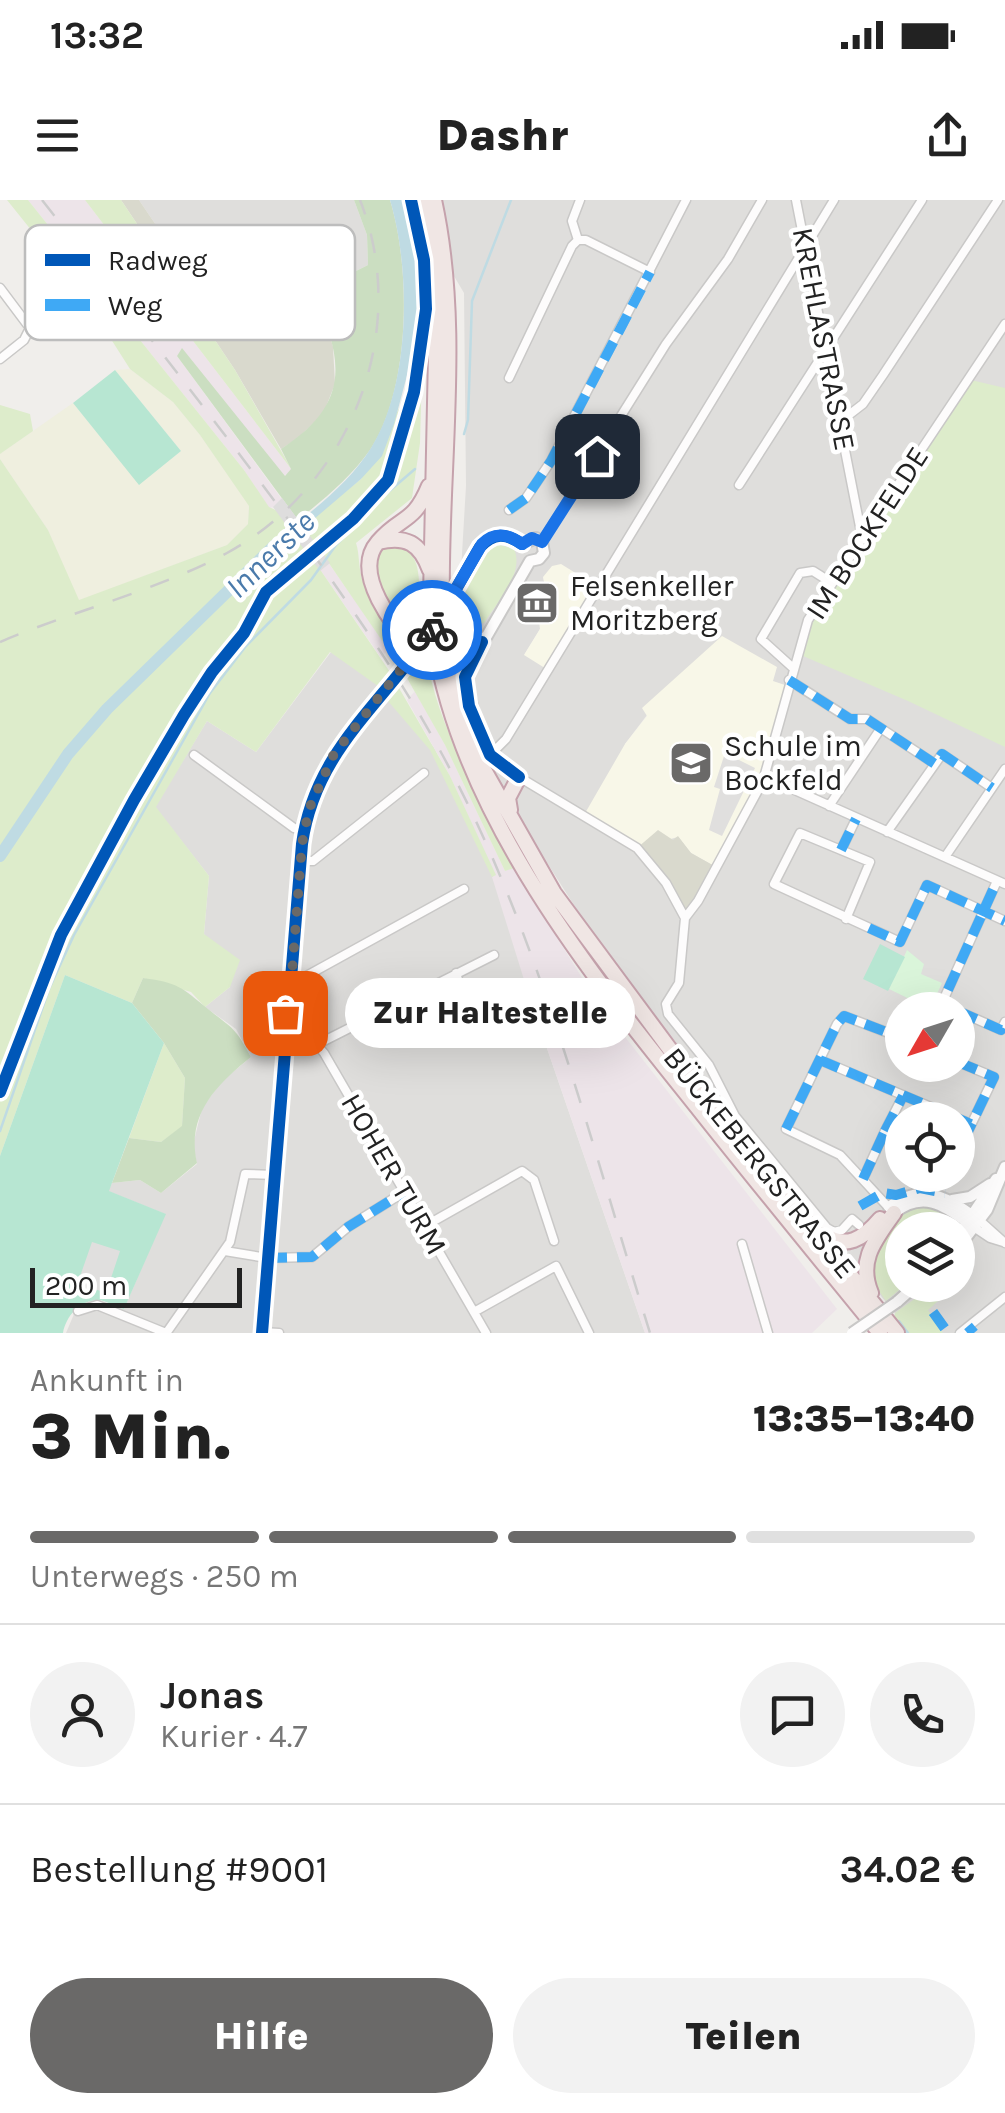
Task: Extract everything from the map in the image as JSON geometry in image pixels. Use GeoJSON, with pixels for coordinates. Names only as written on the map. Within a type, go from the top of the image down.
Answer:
{"type":"FeatureCollection","features":[{"type":"Feature","properties":{"kind":"highway","name":"BÜCKEBERGSTRASSE"},"geometry":{"type":"LineString","coordinates":[[423,200],[436,290],[434,476],[445,698],[470,768],[544,898],[636,1030],[880,1333]]}},
{"type":"Feature","properties":{"kind":"highway","name":"BÜCKEBERGSTRASSE"},"geometry":{"type":"LineString","coordinates":[[434,200],[444,252],[448,328],[439,610],[456,701],[466,732],[514,826],[605,966],[897,1333]]}},
{"type":"Feature","properties":{"kind":"highway"},"geometry":{"type":"LineString","coordinates":[[417,650],[397,625],[370,577],[368,557],[378,542],[417,511],[434,476]]}},
{"type":"Feature","properties":{"kind":"highway"},"geometry":{"type":"LineString","coordinates":[[378,542],[398,538],[412,542],[423,554],[439,610],[460,632],[482,642]]}},
{"type":"Feature","properties":{"kind":"highway"},"geometry":{"type":"LineString","coordinates":[[397,625],[424,628],[439,610]]}},
{"type":"Feature","properties":{"kind":"highway"},"geometry":{"type":"LineString","coordinates":[[514,826],[508,798],[519,778]]}},
{"type":"Feature","properties":{"kind":"highway"},"geometry":{"type":"LineString","coordinates":[[810,1225],[834,1241],[852,1242],[892,1210]]}},
{"type":"Feature","properties":{"kind":"highway"},"geometry":{"type":"LineString","coordinates":[[876,1307],[865,1277],[866,1260],[892,1210]]}},
{"type":"Feature","properties":{"kind":"street"},"geometry":{"type":"LineString","coordinates":[[578,240],[572,221],[580,200]]}},
{"type":"Feature","properties":{"kind":"street"},"geometry":{"type":"LineString","coordinates":[[509,510],[526,498],[550,461],[686,200]]}},
{"type":"Feature","properties":{"kind":"street"},"geometry":{"type":"LineString","coordinates":[[762,200],[728,260],[666,344],[542,542],[542,556],[530,561],[482,642],[465,677],[465,691],[476,728],[490,755],[519,778],[637,848],[660,874],[684,918],[679,983],[666,1004],[668,1014],[709,1065],[736,1116],[827,1228],[834,1232],[842,1230],[852,1218],[859,1225]]}},
{"type":"Feature","properties":{"kind":"street","name":"KREHLASTRASSE"},"geometry":{"type":"LineString","coordinates":[[796,200],[862,537]]}},
{"type":"Feature","properties":{"kind":"street"},"geometry":{"type":"LineString","coordinates":[[490,755],[506,738],[834,200]]}},
{"type":"Feature","properties":{"kind":"street"},"geometry":{"type":"LineString","coordinates":[[738,485],[922,200]]}},
{"type":"Feature","properties":{"kind":"street"},"geometry":{"type":"LineString","coordinates":[[841,421],[863,404],[998,200]]}},
{"type":"Feature","properties":{"kind":"street"},"geometry":{"type":"LineString","coordinates":[[509,378],[578,240],[586,240],[650,272]]}},
{"type":"Feature","properties":{"kind":"street"},"geometry":{"type":"LineString","coordinates":[[0,288],[25,318]]}},
{"type":"Feature","properties":{"kind":"street","name":"IM BOCKFELDE"},"geometry":{"type":"LineString","coordinates":[[684,918],[698,900],[763,781],[808,620],[1005,324]]}},
{"type":"Feature","properties":{"kind":"street"},"geometry":{"type":"LineString","coordinates":[[0,358],[25,338]]}},
{"type":"Feature","properties":{"kind":"street"},"geometry":{"type":"LineString","coordinates":[[280,1333],[262,1332],[287,1030],[284,1016],[309,809],[334,754],[417,650],[480,547],[487,539],[506,535],[522,544]]}},
{"type":"Feature","properties":{"kind":"street"},"geometry":{"type":"LineString","coordinates":[[522,544],[532,538],[542,542]]}},
{"type":"Feature","properties":{"kind":"street"},"geometry":{"type":"LineString","coordinates":[[522,544],[523,555],[530,561]]}},
{"type":"Feature","properties":{"kind":"street"},"geometry":{"type":"LineString","coordinates":[[792,667],[760,639],[800,573],[813,570],[832,583]]}},
{"type":"Feature","properties":{"kind":"street"},"geometry":{"type":"LineString","coordinates":[[790,680],[850,719],[867,718],[935,764]]}},
{"type":"Feature","properties":{"kind":"street"},"geometry":{"type":"LineString","coordinates":[[829,806],[881,728]]}},
{"type":"Feature","properties":{"kind":"street"},"geometry":{"type":"LineString","coordinates":[[887,832],[942,754],[992,788]]}},
{"type":"Feature","properties":{"kind":"street"},"geometry":{"type":"LineString","coordinates":[[194,755],[294,828],[304,830]]}},
{"type":"Feature","properties":{"kind":"street"},"geometry":{"type":"LineString","coordinates":[[945,857],[1004,772]]}},
{"type":"Feature","properties":{"kind":"street"},"geometry":{"type":"LineString","coordinates":[[300,861],[313,861],[424,773]]}},
{"type":"Feature","properties":{"kind":"street"},"geometry":{"type":"LineString","coordinates":[[763,781],[779,784],[1001,882],[947,992]]}},
{"type":"Feature","properties":{"kind":"street"},"geometry":{"type":"LineString","coordinates":[[841,850],[856,818]]}},
{"type":"Feature","properties":{"kind":"street"},"geometry":{"type":"LineString","coordinates":[[846,919],[870,862],[800,833],[774,884],[846,919],[900,942],[926,885],[1005,921]]}},
{"type":"Feature","properties":{"kind":"street"},"geometry":{"type":"LineString","coordinates":[[291,982],[464,890]]}},
{"type":"Feature","properties":{"kind":"street"},"geometry":{"type":"LineString","coordinates":[[287,1030],[318,1044],[494,954]]}},
{"type":"Feature","properties":{"kind":"street"},"geometry":{"type":"LineString","coordinates":[[456,973],[474,1032],[498,1028],[506,1036]]}},
{"type":"Feature","properties":{"kind":"street"},"geometry":{"type":"LineString","coordinates":[[885,1032],[844,1016],[786,1129],[840,1154],[892,1210]]}},
{"type":"Feature","properties":{"kind":"street"},"geometry":{"type":"LineString","coordinates":[[975,1018],[1002,1030],[1005,1022]]}},
{"type":"Feature","properties":{"kind":"street","name":"HOHER TURM"},"geometry":{"type":"LineString","coordinates":[[318,1044],[486,1333]]}},
{"type":"Feature","properties":{"kind":"street"},"geometry":{"type":"LineString","coordinates":[[820,1060],[918,1102]]}},
{"type":"Feature","properties":{"kind":"street"},"geometry":{"type":"LineString","coordinates":[[975,1069],[994,1077],[975,1116]]}},
{"type":"Feature","properties":{"kind":"street"},"geometry":{"type":"LineString","coordinates":[[900,1102],[903,1096]]}},
{"type":"Feature","properties":{"kind":"street"},"geometry":{"type":"LineString","coordinates":[[862,1179],[885,1131]]}},
{"type":"Feature","properties":{"kind":"street"},"geometry":{"type":"LineString","coordinates":[[975,1220],[1005,1164]]}},
{"type":"Feature","properties":{"kind":"street"},"geometry":{"type":"LineString","coordinates":[[975,1221],[996,1196],[1005,1164]]}},
{"type":"Feature","properties":{"kind":"street"},"geometry":{"type":"LineString","coordinates":[[424,1226],[522,1170],[534,1180],[554,1240]]}},
{"type":"Feature","properties":{"kind":"street"},"geometry":{"type":"LineString","coordinates":[[78,1311],[97,1305],[167,1332],[230,1242],[245,1174],[275,1174]]}},
{"type":"Feature","properties":{"kind":"street"},"geometry":{"type":"LineString","coordinates":[[950,1200],[970,1197],[994,1181]]}},
{"type":"Feature","properties":{"kind":"street"},"geometry":{"type":"LineString","coordinates":[[225,1251],[267,1258],[312,1257],[348,1227],[404,1192]]}},
{"type":"Feature","properties":{"kind":"street"},"geometry":{"type":"LineString","coordinates":[[892,1210],[913,1193],[930,1193],[950,1200],[963,1212]]}},
{"type":"Feature","properties":{"kind":"street"},"geometry":{"type":"LineString","coordinates":[[892,1210],[914,1201],[930,1200],[954,1212]]}},
{"type":"Feature","properties":{"kind":"street"},"geometry":{"type":"LineString","coordinates":[[975,1223],[990,1238],[1005,1243]]}},
{"type":"Feature","properties":{"kind":"street"},"geometry":{"type":"LineString","coordinates":[[975,1223],[1005,1243]]}},
{"type":"Feature","properties":{"kind":"street"},"geometry":{"type":"LineString","coordinates":[[975,1243],[990,1238]]}},
{"type":"Feature","properties":{"kind":"street"},"geometry":{"type":"LineString","coordinates":[[742,1244],[768,1333]]}},
{"type":"Feature","properties":{"kind":"street"},"geometry":{"type":"LineString","coordinates":[[474,1312],[556,1266],[589,1333]]}},
{"type":"Feature","properties":{"kind":"street"},"geometry":{"type":"LineString","coordinates":[[960,1333],[1005,1297]]}},
{"type":"Feature","properties":{"kind":"street"},"geometry":{"type":"LineString","coordinates":[[852,1333],[896,1302]]}},
{"type":"Feature","properties":{"kind":"shaded area"},"geometry":{"type":"Polygon","coordinates":[[[28,200],[85,200],[104,225],[48,225],[28,200]]]}},
{"type":"Feature","properties":{"kind":"shaded area"},"geometry":{"type":"Polygon","coordinates":[[[121,200],[139,200],[156,225],[138,225],[121,200]]]}},
{"type":"Feature","properties":{"kind":"shaded area"},"geometry":{"type":"Polygon","coordinates":[[[139,200],[354,200],[367,235],[368,265],[355,272],[355,225],[156,225],[139,200]]]}},
{"type":"Feature","properties":{"kind":"shaded area"},"geometry":{"type":"Polygon","coordinates":[[[441,200],[1005,200],[1005,1333],[911,1333],[886,1302],[975,1302],[975,1212],[885,1212],[885,1301],[609,960],[502,792],[471,731],[455,673],[466,486],[464,293],[451,271],[441,200]],[[543,577],[545,586],[538,605],[540,629],[524,655],[598,587],[543,577]],[[647,715],[625,744],[647,857],[647,715]]]}},
{"type":"Feature","properties":{"kind":"shaded area"},"geometry":{"type":"Polygon","coordinates":[[[140,340],[192,340],[292,470],[284,476],[182,349],[177,356],[286,505],[269,508],[244,470],[140,340]]]}},
{"type":"Feature","properties":{"kind":"shaded area"},"geometry":{"type":"Polygon","coordinates":[[[215,340],[331,340],[335,384],[323,414],[281,449],[215,340]]]}},
{"type":"Feature","properties":{"kind":"shaded area"},"geometry":{"type":"Polygon","coordinates":[[[325,558],[389,649],[381,658],[317,565],[325,558]]]}},
{"type":"Feature","properties":{"kind":"shaded area"},"geometry":{"type":"Polygon","coordinates":[[[561,564],[598,587],[548,670],[524,655],[540,629],[538,605],[545,586],[543,577],[552,566],[561,564]]]}},
{"type":"Feature","properties":{"kind":"shaded area","name":"Schule im Bockfeld"},"geometry":{"type":"Polygon","coordinates":[[[722,636],[777,667],[773,681],[788,686],[763,781],[716,867],[691,853],[678,837],[637,848],[584,815],[625,744],[647,716],[642,708],[722,636]]]}},
{"type":"Feature","properties":{"kind":"shaded area"},"geometry":{"type":"Polygon","coordinates":[[[331,652],[398,698],[434,748],[492,872],[516,941],[530,999],[645,1333],[66,1333],[77,1307],[99,1300],[124,1309],[165,1214],[108,1191],[112,1183],[140,1180],[161,1193],[197,1164],[193,1145],[202,1108],[221,1082],[251,1057],[236,1029],[205,1007],[230,987],[204,934],[209,876],[155,807],[207,721],[256,752],[331,652]]]}},
{"type":"Feature","properties":{"kind":"shaded area"},"geometry":{"type":"Polygon","coordinates":[[[415,691],[505,871],[513,867],[594,997],[837,1309],[812,1333],[645,1333],[530,999],[492,877],[495,875],[450,776],[407,700],[415,691]]]}},
{"type":"Feature","properties":{"kind":"shaded area"},"geometry":{"type":"Polygon","coordinates":[[[725,753],[755,768],[722,836],[709,830],[720,789],[714,787],[725,753]]]}},
{"type":"Feature","properties":{"kind":"shaded area"},"geometry":{"type":"Polygon","coordinates":[[[658,830],[673,840],[678,836],[691,853],[716,867],[685,918],[637,848],[658,830]]]}},
{"type":"Feature","properties":{"kind":"shaded area"},"geometry":{"type":"Polygon","coordinates":[[[92,1242],[120,1251],[106,1293],[89,1287],[87,1292],[76,1288],[92,1242]]]}},
{"type":"Feature","properties":{"kind":"green space"},"geometry":{"type":"Polygon","coordinates":[[[7,200],[28,200],[48,225],[27,225],[7,200]]]}},
{"type":"Feature","properties":{"kind":"green space"},"geometry":{"type":"Polygon","coordinates":[[[85,200],[121,200],[138,225],[104,225],[85,200]]]}},
{"type":"Feature","properties":{"kind":"green space"},"geometry":{"type":"Polygon","coordinates":[[[354,200],[390,200],[402,259],[404,293],[400,362],[393,395],[370,450],[345,479],[298,520],[177,356],[182,348],[285,476],[291,469],[281,449],[319,416],[330,398],[335,380],[331,340],[355,340],[355,272],[368,265],[367,235],[354,200]]]}},
{"type":"Feature","properties":{"kind":"green space"},"geometry":{"type":"Polygon","coordinates":[[[417,338],[422,369],[420,443],[412,498],[356,543],[363,582],[391,630],[396,661],[326,559],[317,565],[390,672],[378,686],[330,652],[256,752],[207,721],[156,807],[209,876],[204,934],[240,960],[230,987],[205,1007],[191,992],[143,978],[132,1003],[65,975],[0,1156],[0,459],[48,530],[79,600],[227,545],[248,524],[249,506],[200,435],[173,402],[130,369],[112,340],[140,340],[269,507],[297,520],[259,553],[252,575],[361,479],[403,401],[417,338]]]}},
{"type":"Feature","properties":{"kind":"green space"},"geometry":{"type":"Polygon","coordinates":[[[192,340],[215,340],[292,470],[192,340]]]}},
{"type":"Feature","properties":{"kind":"green space"},"geometry":{"type":"Polygon","coordinates":[[[130,369],[173,402],[200,435],[249,505],[248,524],[227,545],[78,601],[48,530],[0,454],[73,403],[139,484],[181,451],[115,370],[130,369]]]}},
{"type":"Feature","properties":{"kind":"green space"},"geometry":{"type":"Polygon","coordinates":[[[115,370],[181,451],[139,485],[73,403],[115,370]]]}},
{"type":"Feature","properties":{"kind":"green space"},"geometry":{"type":"Polygon","coordinates":[[[971,380],[1005,388],[1005,747],[796,653],[803,630],[971,380]]]}},
{"type":"Feature","properties":{"kind":"green space"},"geometry":{"type":"Polygon","coordinates":[[[0,405],[30,414],[33,431],[0,454],[0,405]]]}},
{"type":"Feature","properties":{"kind":"green space"},"geometry":{"type":"Polygon","coordinates":[[[395,543],[405,548],[417,566],[417,623],[398,620],[377,577],[374,561],[381,550],[395,543]]]}},
{"type":"Feature","properties":{"kind":"green space"},"geometry":{"type":"Polygon","coordinates":[[[497,544],[514,549],[513,577],[484,623],[467,626],[456,613],[458,607],[488,548],[497,544]]]}},
{"type":"Feature","properties":{"kind":"green space"},"geometry":{"type":"Polygon","coordinates":[[[426,654],[456,750],[539,900],[535,903],[514,868],[505,871],[445,745],[407,678],[426,654]]]}},
{"type":"Feature","properties":{"kind":"green space"},"geometry":{"type":"Polygon","coordinates":[[[399,688],[450,776],[496,875],[492,877],[430,750],[388,701],[399,688]]]}},
{"type":"Feature","properties":{"kind":"green space"},"geometry":{"type":"Polygon","coordinates":[[[880,944],[905,957],[888,991],[863,979],[880,944]]]}},
{"type":"Feature","properties":{"kind":"green space"},"geometry":{"type":"Polygon","coordinates":[[[907,950],[924,964],[921,974],[942,983],[938,992],[889,989],[907,950]]]}},
{"type":"Feature","properties":{"kind":"green space"},"geometry":{"type":"Polygon","coordinates":[[[65,975],[132,1003],[164,1043],[109,1191],[166,1214],[124,1309],[92,1301],[75,1310],[63,1333],[0,1333],[0,1156],[65,975]]]}},
{"type":"Feature","properties":{"kind":"green space"},"geometry":{"type":"Polygon","coordinates":[[[143,978],[185,991],[233,1029],[251,1057],[207,1102],[196,1130],[197,1163],[161,1193],[140,1180],[112,1183],[129,1138],[161,1142],[182,1126],[185,1078],[164,1043],[132,1003],[143,978]]]}},
{"type":"Feature","properties":{"kind":"green space"},"geometry":{"type":"Polygon","coordinates":[[[164,1043],[185,1078],[182,1127],[161,1142],[129,1138],[164,1043]]]}},
{"type":"Feature","properties":{"kind":"green space"},"geometry":{"type":"Polygon","coordinates":[[[917,1207],[939,1212],[908,1212],[917,1207]]]}},
{"type":"Feature","properties":{"kind":"green space"},"geometry":{"type":"Polygon","coordinates":[[[885,1234],[885,1299],[873,1275],[872,1262],[885,1234]]]}},
{"type":"Feature","properties":{"kind":"green space"},"geometry":{"type":"Polygon","coordinates":[[[910,1302],[937,1302],[928,1310],[943,1333],[906,1333],[894,1318],[910,1302]]]}},
{"type":"Feature","properties":{"kind":"water"},"geometry":{"type":"Polygon","coordinates":[[[390,200],[404,200],[414,231],[419,289],[417,338],[394,424],[382,456],[361,479],[266,560],[259,553],[348,478],[371,448],[384,422],[400,360],[404,292],[390,200]]]}},
{"type":"Feature","properties":{"kind":"pier"},"geometry":{"type":"Polygon","coordinates":[[[282,498],[330,563],[320,571],[273,507],[282,498]]]}},
{"type":"Feature","properties":{"kind":"waterway"},"geometry":{"type":"LineString","coordinates":[[464,434],[468,420],[472,301],[511,200]]}},
{"type":"Feature","properties":{"kind":"waterway"},"geometry":{"type":"LineString","coordinates":[[0,1131],[49,989],[74,935],[210,693],[246,646],[311,580],[336,545],[415,469]]}},
{"type":"Feature","properties":{"kind":"waterway","name":"Innerste"},"geometry":{"type":"LineString","coordinates":[[0,856],[68,754],[107,709],[275,545]]}},
{"type":"Feature","properties":{"kind":"waterway"},"geometry":{"type":"LineString","coordinates":[[899,1321],[908,1333]]}},
{"type":"Feature","properties":{"kind":"railway"},"geometry":{"type":"LineString","coordinates":[[42,200],[61,225]]}},
{"type":"Feature","properties":{"kind":"railway"},"geometry":{"type":"LineString","coordinates":[[0,642],[173,578],[227,553],[270,524],[307,488],[337,447],[359,401],[373,352],[378,301],[374,250],[360,200]]}},
{"type":"Feature","properties":{"kind":"railway"},"geometry":{"type":"LineString","coordinates":[[151,340],[350,606],[393,670],[451,771],[483,837],[539,976],[650,1333]]}},
{"type":"Feature","properties":{"kind":"marked path"},"geometry":{"type":"LineString","coordinates":[[509,510],[526,498],[551,461],[650,272]]}},
{"type":"Feature","properties":{"kind":"marked path"},"geometry":{"type":"LineString","coordinates":[[789,680],[850,719],[867,719],[935,764],[942,754],[992,788]]}},
{"type":"Feature","properties":{"kind":"marked path"},"geometry":{"type":"LineString","coordinates":[[841,850],[856,819]]}},
{"type":"Feature","properties":{"kind":"marked path"},"geometry":{"type":"LineString","coordinates":[[947,992],[997,881]]}},
{"type":"Feature","properties":{"kind":"marked path"},"geometry":{"type":"LineString","coordinates":[[869,928],[900,942],[927,885],[1005,921]]}},
{"type":"Feature","properties":{"kind":"marked path"},"geometry":{"type":"LineString","coordinates":[[786,1129],[844,1016],[885,1032]]}},
{"type":"Feature","properties":{"kind":"marked path"},"geometry":{"type":"LineString","coordinates":[[975,1019],[1001,1030],[1005,1022]]}},
{"type":"Feature","properties":{"kind":"marked path"},"geometry":{"type":"LineString","coordinates":[[820,1060],[919,1102]]}},
{"type":"Feature","properties":{"kind":"marked path"},"geometry":{"type":"LineString","coordinates":[[975,1069],[994,1077],[975,1117]]}},
{"type":"Feature","properties":{"kind":"marked path"},"geometry":{"type":"LineString","coordinates":[[900,1102],[903,1096]]}},
{"type":"Feature","properties":{"kind":"marked path"},"geometry":{"type":"LineString","coordinates":[[863,1179],[885,1131]]}},
{"type":"Feature","properties":{"kind":"marked path"},"geometry":{"type":"LineString","coordinates":[[860,1206],[883,1193],[896,1195],[920,1188],[945,1193]]}},
{"type":"Feature","properties":{"kind":"marked path"},"geometry":{"type":"LineString","coordinates":[[267,1258],[312,1257],[348,1227],[404,1192]]}},
{"type":"Feature","properties":{"kind":"marked path"},"geometry":{"type":"LineString","coordinates":[[933,1312],[948,1333]]}},
{"type":"Feature","properties":{"kind":"marked path"},"geometry":{"type":"LineString","coordinates":[[968,1326],[974,1333]]}},
{"type":"Feature","properties":{"kind":"cycle path"},"geometry":{"type":"LineString","coordinates":[[0,1092],[61,935],[184,715],[244,633],[266,592],[353,519],[388,480],[414,392],[426,309],[424,260],[411,200]]}},
{"type":"Feature","properties":{"kind":"cycle path"},"geometry":{"type":"LineString","coordinates":[[262,1333],[302,844],[309,814],[332,761],[420,647],[480,547],[500,536],[522,544]]}},
{"type":"Feature","properties":{"kind":"cycle path"},"geometry":{"type":"LineString","coordinates":[[482,642],[465,677],[469,706],[490,755],[519,777]]}},
{"type":"Feature","properties":{"kind":"way so far"},"geometry":{"type":"LineString","coordinates":[[285,1013],[288,1025],[302,844],[309,809],[334,754],[432,630]]}},
{"type":"Feature","properties":{"kind":"place","name":"Felsenkeller Moritzberg"},"geometry":{"type":"Point","coordinates":[537,603]}},
{"type":"Feature","properties":{"kind":"place","name":"Schule im Bockfeld"},"geometry":{"type":"Point","coordinates":[691,763]}},
{"type":"Feature","properties":{"kind":"place","name":"Zur Haltestelle"},"geometry":{"type":"Point","coordinates":[285,1013]}},
{"type":"Feature","properties":{"kind":"route"},"geometry":{"type":"LineString","coordinates":[[432,630],[482,544],[501,534],[522,544],[532,538],[542,542],[597,456]]}}]}
